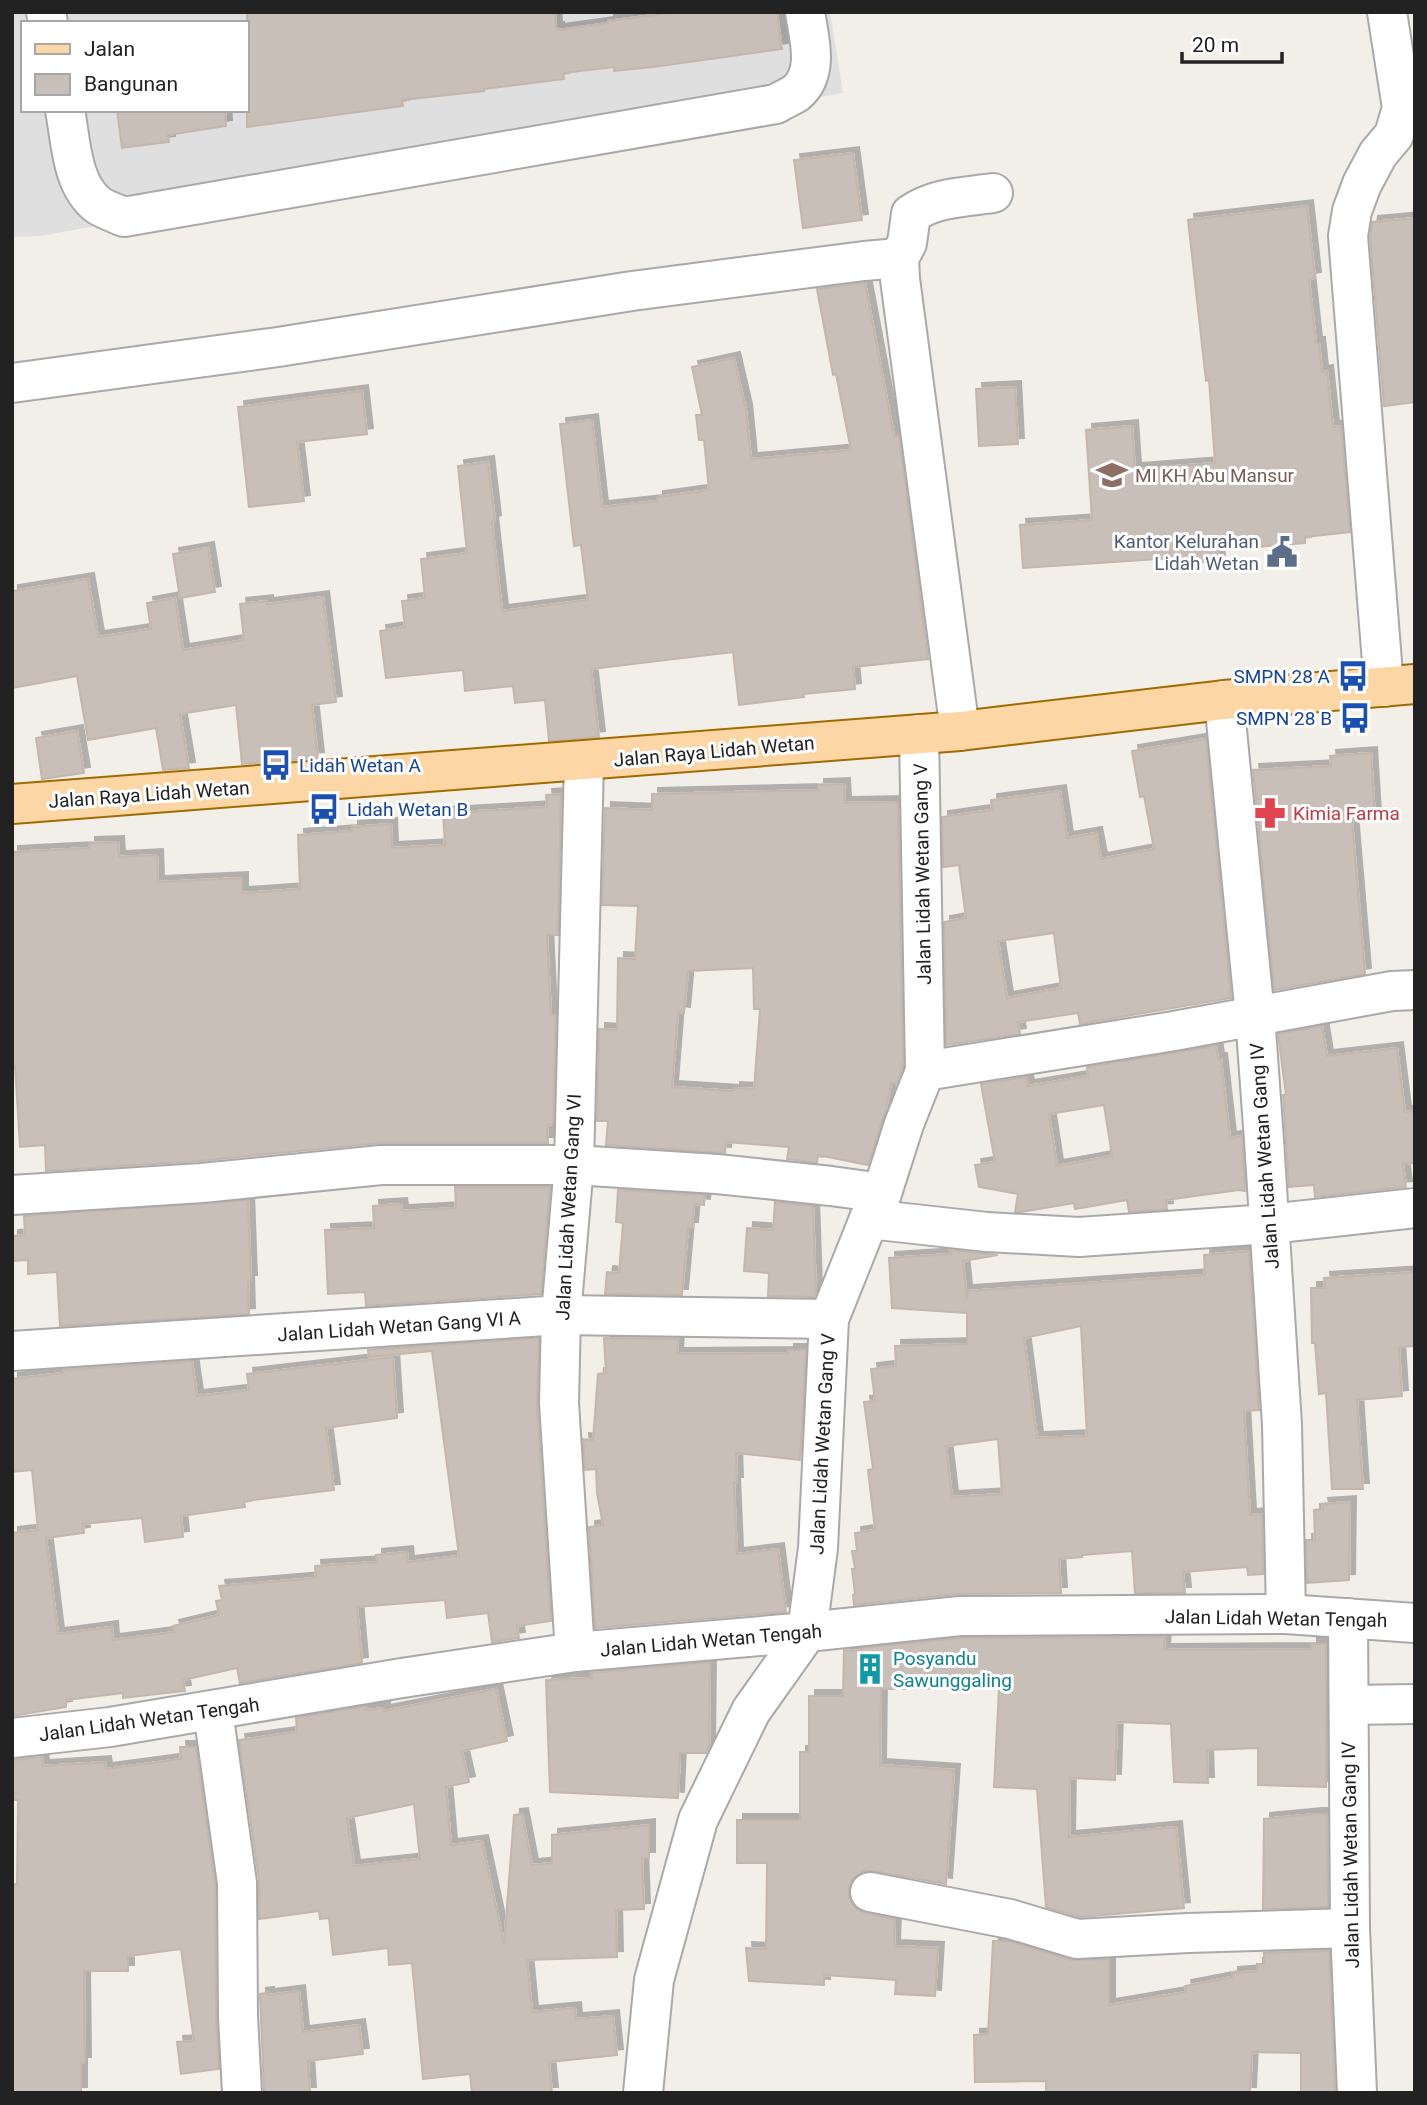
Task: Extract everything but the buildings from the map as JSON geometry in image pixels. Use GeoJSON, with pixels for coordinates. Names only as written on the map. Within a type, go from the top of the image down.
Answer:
{"type":"FeatureCollection","features":[{"type":"Feature","properties":{"kind":"main road","name":"Jalan Raya Lidah Wetan"},"geometry":{"type":"LineString","coordinates":[[12,804],[960,731],[1224,700],[1399,686]]}},
{"type":"Feature","properties":{"kind":"street"},"geometry":{"type":"LineString","coordinates":[[65,112],[77,176],[88,195],[99,206],[124,217],[776,104],[796,93],[808,79],[811,54],[805,12]]}},
{"type":"Feature","properties":{"kind":"street"},"geometry":{"type":"LineString","coordinates":[[1387,12],[1402,108],[1394,135],[1378,154],[1362,184],[1352,211],[1348,236],[1399,686]]}},
{"type":"Feature","properties":{"kind":"street"},"geometry":{"type":"LineString","coordinates":[[960,731],[899,258],[906,243],[911,214],[946,199],[993,193]]}},
{"type":"Feature","properties":{"kind":"street"},"geometry":{"type":"LineString","coordinates":[[12,383],[278,347],[645,290],[899,258]]}},
{"type":"Feature","properties":{"kind":"street","name":"Jalan Lidah Wetan Gang IV"},"geometry":{"type":"LineString","coordinates":[[1224,700],[1255,1016],[1282,1425],[1286,1614]]}},
{"type":"Feature","properties":{"kind":"street","name":"Jalan Lidah Wetan Gang V"},"geometry":{"type":"LineString","coordinates":[[643,2093],[654,1980],[698,1820],[751,1711],[807,1632],[818,1548],[829,1319],[876,1206],[925,1071],[919,734]]}},
{"type":"Feature","properties":{"kind":"street","name":"Jalan Lidah Wetan Gang VI"},"geometry":{"type":"LineString","coordinates":[[575,1652],[559,1403],[561,1315],[573,1165],[584,762]]}},
{"type":"Feature","properties":{"kind":"street"},"geometry":{"type":"LineString","coordinates":[[925,1071],[1415,989]]}},
{"type":"Feature","properties":{"kind":"street"},"geometry":{"type":"LineString","coordinates":[[12,1195],[202,1183],[381,1164],[573,1165],[717,1174],[831,1186],[876,1206],[987,1233],[1079,1237],[1269,1224],[1415,1208]]}},
{"type":"Feature","properties":{"kind":"street","name":"Jalan Lidah Wetan Gang VI A"},"geometry":{"type":"LineString","coordinates":[[12,1351],[561,1315],[829,1319]]}},
{"type":"Feature","properties":{"kind":"street","name":"Jalan Lidah Wetan Tengah"},"geometry":{"type":"LineString","coordinates":[[12,1738],[110,1727],[575,1652],[960,1616],[1286,1614],[1415,1623]]}},
{"type":"Feature","properties":{"kind":"street","name":"Jalan Lidah Wetan Gang IV"},"geometry":{"type":"LineString","coordinates":[[1348,1618],[1350,1928],[1357,2093]]}},
{"type":"Feature","properties":{"kind":"street"},"geometry":{"type":"LineString","coordinates":[[1349,1705],[1415,1704]]}},
{"type":"Feature","properties":{"kind":"street"},"geometry":{"type":"LineString","coordinates":[[214,1711],[237,1883],[238,2016],[242,2093]]}},
{"type":"Feature","properties":{"kind":"street"},"geometry":{"type":"LineString","coordinates":[[870,1892],[1010,1919],[1077,1939],[1350,1928]]}},
{"type":"Feature","properties":{"kind":"shaded area"},"geometry":{"type":"Polygon","coordinates":[[[12,12],[830,12],[843,93],[40,236],[12,237],[12,12]]]}},
{"type":"Feature","properties":{"kind":"place","name":"MI KH Abu Mansur"},"geometry":{"type":"Point","coordinates":[1112,475]}},
{"type":"Feature","properties":{"kind":"place","name":"Kantor Kelurahan Lidah Wetan"},"geometry":{"type":"Point","coordinates":[1282,552]}},
{"type":"Feature","properties":{"kind":"place","name":"SMPN 28 A"},"geometry":{"type":"Point","coordinates":[1353,676]}},
{"type":"Feature","properties":{"kind":"place","name":"SMPN 28 B"},"geometry":{"type":"Point","coordinates":[1355,718]}},
{"type":"Feature","properties":{"kind":"place","name":"Lidah Wetan A"},"geometry":{"type":"Point","coordinates":[276,765]}},
{"type":"Feature","properties":{"kind":"place","name":"Lidah Wetan B"},"geometry":{"type":"Point","coordinates":[324,809]}},
{"type":"Feature","properties":{"kind":"place","name":"Kimia Farma"},"geometry":{"type":"Point","coordinates":[1270,813]}},
{"type":"Feature","properties":{"kind":"place","name":"Posyandu Sawunggaling"},"geometry":{"type":"Point","coordinates":[870,1669]}}]}
